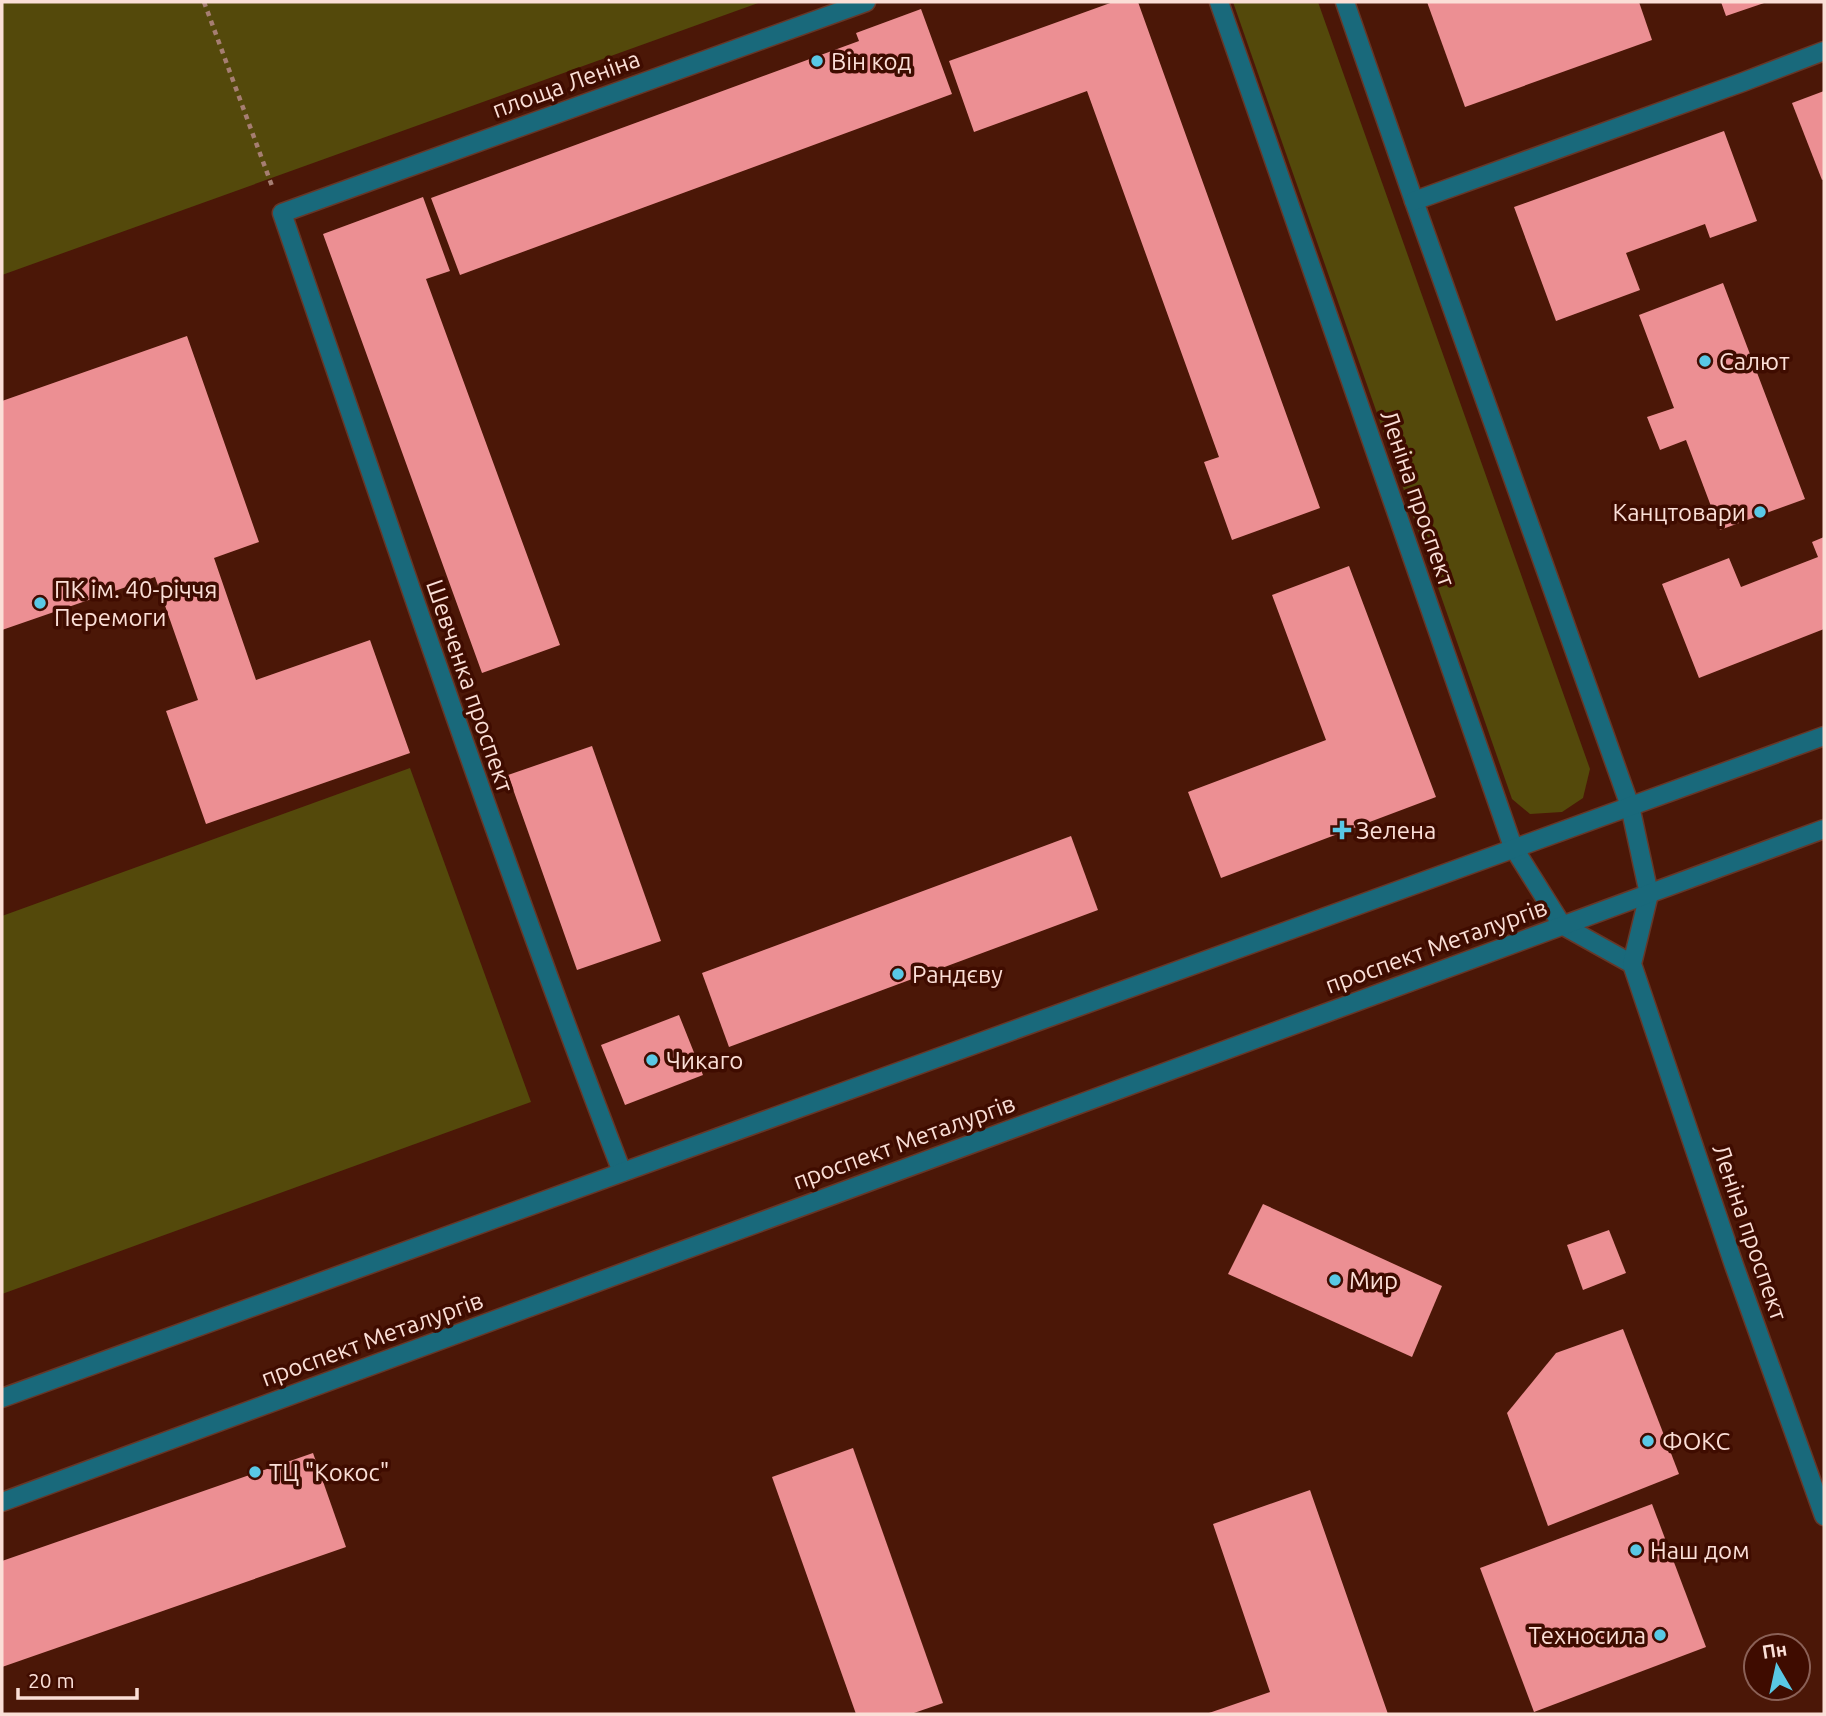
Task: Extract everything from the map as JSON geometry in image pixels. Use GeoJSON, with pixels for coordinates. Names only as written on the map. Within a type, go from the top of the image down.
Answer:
{"type":"FeatureCollection","features":[{"type":"Feature","properties":{"kind":"street","name":"площа Леніна"},"geometry":{"type":"LineString","coordinates":[[282,213],[866,2]]}},
{"type":"Feature","properties":{"kind":"street","name":"Леніна проспект"},"geometry":{"type":"LineString","coordinates":[[1219,2],[1513,847],[1562,925],[1633,964],[1734,1265],[1824,1516]]}},
{"type":"Feature","properties":{"kind":"street"},"geometry":{"type":"LineString","coordinates":[[1345,2],[1630,806],[1649,894],[1633,964]]}},
{"type":"Feature","properties":{"kind":"street"},"geometry":{"type":"LineString","coordinates":[[1414,201],[1824,51]]}},
{"type":"Feature","properties":{"kind":"street","name":"Шевченка проспект"},"geometry":{"type":"LineString","coordinates":[[282,213],[461,737],[556,1002],[622,1172]]}},
{"type":"Feature","properties":{"kind":"street"},"geometry":{"type":"LineString","coordinates":[[2,1398],[1824,736]]}},
{"type":"Feature","properties":{"kind":"street","name":"проспект Металургів"},"geometry":{"type":"LineString","coordinates":[[2,1502],[1824,829]]}},
{"type":"Feature","properties":{"kind":"path"},"geometry":{"type":"LineString","coordinates":[[204,2],[282,213]]}},
{"type":"Feature","properties":{"kind":"shaded area"},"geometry":{"type":"Polygon","coordinates":[[[2,2],[761,2],[2,275],[2,2]]]}},
{"type":"Feature","properties":{"kind":"shaded area"},"geometry":{"type":"Polygon","coordinates":[[[1233,2],[1318,2],[1590,769],[1583,798],[1562,812],[1530,814],[1512,799],[1233,2]]]}},
{"type":"Feature","properties":{"kind":"shaded area"},"geometry":{"type":"Polygon","coordinates":[[[410,768],[531,1102],[2,1294],[2,916],[410,768]]]}},
{"type":"Feature","properties":{"kind":"building"},"geometry":{"type":"Polygon","coordinates":[[[1113,2],[1138,2],[1320,508],[1232,540],[1204,462],[1219,457],[1087,91],[974,132],[949,61],[1113,2]]]}},
{"type":"Feature","properties":{"kind":"building"},"geometry":{"type":"Polygon","coordinates":[[[1427,2],[1639,2],[1652,40],[1465,107],[1427,2]]]}},
{"type":"Feature","properties":{"kind":"building"},"geometry":{"type":"Polygon","coordinates":[[[1721,2],[1767,2],[1726,16],[1721,2]]]}},
{"type":"Feature","properties":{"kind":"building"},"geometry":{"type":"Polygon","coordinates":[[[921,9],[952,94],[460,275],[431,198],[859,41],[856,33],[921,9]]]}},
{"type":"Feature","properties":{"kind":"building"},"geometry":{"type":"Polygon","coordinates":[[[1824,91],[1824,179],[1822,180],[1792,103],[1824,91]]]}},
{"type":"Feature","properties":{"kind":"building"},"geometry":{"type":"Polygon","coordinates":[[[1724,131],[1757,221],[1710,238],[1705,224],[1626,253],[1640,290],[1556,321],[1514,207],[1724,131]]]}},
{"type":"Feature","properties":{"kind":"building"},"geometry":{"type":"Polygon","coordinates":[[[423,197],[450,271],[426,279],[560,645],[482,673],[323,234],[423,197]]]}},
{"type":"Feature","properties":{"kind":"building","name":"Салют"},"geometry":{"type":"Polygon","coordinates":[[[1723,283],[1805,499],[1720,530],[1686,440],[1660,450],[1647,417],[1674,408],[1639,315],[1723,283]]]}},
{"type":"Feature","properties":{"kind":"building","name":"ПК ім. 40-річчя Перемоги"},"geometry":{"type":"Polygon","coordinates":[[[187,336],[259,542],[214,558],[256,680],[370,640],[410,753],[206,824],[166,711],[198,700],[155,577],[2,630],[2,401],[187,336]]]}},
{"type":"Feature","properties":{"kind":"building"},"geometry":{"type":"Polygon","coordinates":[[[1824,537],[1824,629],[1699,678],[1662,584],[1729,558],[1741,587],[1818,557],[1812,542],[1824,537]]]}},
{"type":"Feature","properties":{"kind":"building"},"geometry":{"type":"Polygon","coordinates":[[[1349,566],[1436,797],[1221,878],[1188,792],[1326,740],[1272,595],[1349,566]]]}},
{"type":"Feature","properties":{"kind":"building"},"geometry":{"type":"Polygon","coordinates":[[[592,746],[661,941],[577,970],[508,775],[592,746]]]}},
{"type":"Feature","properties":{"kind":"building"},"geometry":{"type":"Polygon","coordinates":[[[1071,836],[1098,910],[729,1047],[702,973],[1071,836]]]}},
{"type":"Feature","properties":{"kind":"building","name":"Чикаго"},"geometry":{"type":"Polygon","coordinates":[[[679,1015],[703,1075],[625,1105],[601,1045],[679,1015]]]}},
{"type":"Feature","properties":{"kind":"building","name":"Мир"},"geometry":{"type":"Polygon","coordinates":[[[1263,1204],[1442,1286],[1412,1357],[1228,1274],[1263,1204]]]}},
{"type":"Feature","properties":{"kind":"building"},"geometry":{"type":"Polygon","coordinates":[[[1609,1230],[1626,1273],[1583,1290],[1567,1245],[1609,1230]]]}},
{"type":"Feature","properties":{"kind":"building"},"geometry":{"type":"Polygon","coordinates":[[[1623,1329],[1679,1474],[1548,1526],[1507,1413],[1556,1353],[1623,1329]]]}},
{"type":"Feature","properties":{"kind":"building"},"geometry":{"type":"Polygon","coordinates":[[[853,1448],[943,1703],[911,1714],[856,1714],[772,1477],[853,1448]]]}},
{"type":"Feature","properties":{"kind":"building"},"geometry":{"type":"Polygon","coordinates":[[[313,1453],[346,1547],[2,1667],[2,1561],[313,1453]]]}},
{"type":"Feature","properties":{"kind":"building"},"geometry":{"type":"Polygon","coordinates":[[[1310,1490],[1388,1714],[1206,1714],[1270,1692],[1213,1524],[1310,1490]]]}},
{"type":"Feature","properties":{"kind":"building"},"geometry":{"type":"Polygon","coordinates":[[[1652,1504],[1706,1647],[1534,1712],[1480,1568],[1652,1504]]]}},
{"type":"Feature","properties":{"kind":"place","name":"Він код"},"geometry":{"type":"Point","coordinates":[817,61]}},
{"type":"Feature","properties":{"kind":"place","name":"Салют"},"geometry":{"type":"Point","coordinates":[1705,361]}},
{"type":"Feature","properties":{"kind":"place","name":"Канцтовари"},"geometry":{"type":"Point","coordinates":[1760,512]}},
{"type":"Feature","properties":{"kind":"place","name":"ПК ім. 40-річчя Перемоги"},"geometry":{"type":"Point","coordinates":[40,603]}},
{"type":"Feature","properties":{"kind":"place","name":"Зелена"},"geometry":{"type":"Point","coordinates":[1342,830]}},
{"type":"Feature","properties":{"kind":"place","name":"Рандєву"},"geometry":{"type":"Point","coordinates":[898,974]}},
{"type":"Feature","properties":{"kind":"place","name":"Чикаго"},"geometry":{"type":"Point","coordinates":[652,1060]}},
{"type":"Feature","properties":{"kind":"place","name":"Мир"},"geometry":{"type":"Point","coordinates":[1335,1280]}},
{"type":"Feature","properties":{"kind":"place","name":"ФОКС"},"geometry":{"type":"Point","coordinates":[1648,1441]}},
{"type":"Feature","properties":{"kind":"place","name":"ТЦ \"Кокос\""},"geometry":{"type":"Point","coordinates":[255,1472]}},
{"type":"Feature","properties":{"kind":"place","name":"Наш дом"},"geometry":{"type":"Point","coordinates":[1636,1550]}},
{"type":"Feature","properties":{"kind":"place","name":"Техносила"},"geometry":{"type":"Point","coordinates":[1660,1635]}}]}
